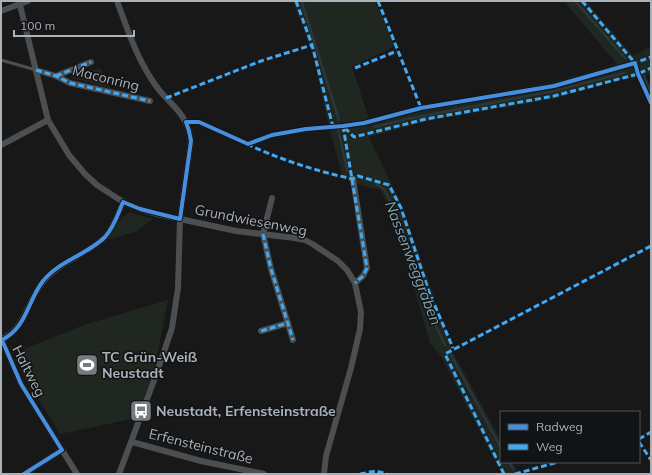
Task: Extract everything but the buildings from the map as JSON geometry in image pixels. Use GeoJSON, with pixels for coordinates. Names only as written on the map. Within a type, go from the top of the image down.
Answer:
{"type":"FeatureCollection","features":[{"type":"Feature","properties":{"kind":"street"},"geometry":{"type":"LineString","coordinates":[[1,11],[19,3],[28,1]]}},
{"type":"Feature","properties":{"kind":"street"},"geometry":{"type":"LineString","coordinates":[[116,1],[146,69],[159,90],[180,111],[186,122],[190,140],[180,219],[178,288],[172,328],[132,442],[119,474]]}},
{"type":"Feature","properties":{"kind":"street"},"geometry":{"type":"LineString","coordinates":[[1,145],[48,120],[19,3]]}},
{"type":"Feature","properties":{"kind":"street","name":"Maconring"},"geometry":{"type":"LineString","coordinates":[[56,76],[91,62]]}},
{"type":"Feature","properties":{"kind":"street","name":"Maconring"},"geometry":{"type":"LineString","coordinates":[[36,70],[56,76],[70,83],[150,101]]}},
{"type":"Feature","properties":{"kind":"street","name":"Grundwiesenweg"},"geometry":{"type":"LineString","coordinates":[[48,120],[62,146],[81,170],[97,185],[123,202],[140,209],[236,231],[304,240],[314,245],[347,270],[355,283],[359,295],[361,312],[360,329],[351,368],[326,456],[324,474]]}},
{"type":"Feature","properties":{"kind":"street"},"geometry":{"type":"LineString","coordinates":[[353,179],[367,268],[363,276],[355,283]]}},
{"type":"Feature","properties":{"kind":"street"},"geometry":{"type":"LineString","coordinates":[[272,198],[263,234],[271,269],[294,340]]}},
{"type":"Feature","properties":{"kind":"street","name":"Haltweg"},"geometry":{"type":"LineString","coordinates":[[77,474],[21,384],[1,339],[15,331],[20,325],[36,292],[42,282],[50,274],[67,261],[106,236],[116,220],[123,202]]}},
{"type":"Feature","properties":{"kind":"street"},"geometry":{"type":"LineString","coordinates":[[261,331],[288,323]]}},
{"type":"Feature","properties":{"kind":"street","name":"Erfensteinstraße"},"geometry":{"type":"LineString","coordinates":[[132,442],[201,461],[264,474]]}},
{"type":"Feature","properties":{"kind":"street"},"geometry":{"type":"LineString","coordinates":[[24,474],[62,450]]}},
{"type":"Feature","properties":{"kind":"lane"},"geometry":{"type":"LineString","coordinates":[[1,60],[36,70]]}},
{"type":"Feature","properties":{"kind":"shaded area"},"geometry":{"type":"Polygon","coordinates":[[[293,1],[375,1],[395,46],[352,67],[369,119],[415,107],[554,82],[617,64],[564,1],[586,1],[633,56],[651,46],[651,73],[645,76],[651,89],[651,108],[637,78],[621,79],[553,99],[427,121],[369,137],[403,208],[453,352],[500,439],[500,463],[513,463],[519,474],[502,474],[441,356],[430,343],[392,212],[381,190],[351,183],[342,175],[312,51],[293,1]]]}},
{"type":"Feature","properties":{"kind":"shaded area"},"geometry":{"type":"Polygon","coordinates":[[[100,68],[110,88],[69,77],[100,68]]]}},
{"type":"Feature","properties":{"kind":"shaded area"},"geometry":{"type":"Polygon","coordinates":[[[128,213],[153,219],[137,231],[108,240],[119,221],[128,213]]]}},
{"type":"Feature","properties":{"kind":"shaded area","name":"TC Grün-Weiß Neustadt"},"geometry":{"type":"Polygon","coordinates":[[[168,300],[154,371],[136,418],[60,434],[23,374],[16,359],[24,349],[84,325],[168,300]]]}},
{"type":"Feature","properties":{"kind":"waterway"},"geometry":{"type":"LineString","coordinates":[[575,1],[625,58]]}},
{"type":"Feature","properties":{"kind":"waterway","name":"Nassenweggraben"},"geometry":{"type":"LineString","coordinates":[[302,3],[339,120]]}},
{"type":"Feature","properties":{"kind":"waterway"},"geometry":{"type":"LineString","coordinates":[[374,127],[407,119],[554,91],[624,73]]}},
{"type":"Feature","properties":{"kind":"waterway"},"geometry":{"type":"LineString","coordinates":[[644,76],[651,92]]}},
{"type":"Feature","properties":{"kind":"waterway","name":"Nassenweggraben"},"geometry":{"type":"LineString","coordinates":[[338,129],[347,170]]}},
{"type":"Feature","properties":{"kind":"waterway","name":"Nassenweggraben"},"geometry":{"type":"LineString","coordinates":[[376,184],[384,189],[396,213],[432,318],[445,345]]}},
{"type":"Feature","properties":{"kind":"waterway","name":"Nassenweggraben"},"geometry":{"type":"LineString","coordinates":[[451,355],[500,446]]}},
{"type":"Feature","properties":{"kind":"waterway","name":"Nassenweggraben"},"geometry":{"type":"LineString","coordinates":[[510,463],[513,469]]}},
{"type":"Feature","properties":{"kind":"marked path"},"geometry":{"type":"LineString","coordinates":[[296,1],[312,45],[333,127],[343,126],[354,137],[426,119],[554,96],[638,74],[651,68]]}},
{"type":"Feature","properties":{"kind":"marked path"},"geometry":{"type":"LineString","coordinates":[[378,1],[421,108]]}},
{"type":"Feature","properties":{"kind":"marked path"},"geometry":{"type":"LineString","coordinates":[[582,1],[636,66]]}},
{"type":"Feature","properties":{"kind":"marked path"},"geometry":{"type":"LineString","coordinates":[[166,98],[261,61],[312,45]]}},
{"type":"Feature","properties":{"kind":"marked path"},"geometry":{"type":"LineString","coordinates":[[355,68],[397,51]]}},
{"type":"Feature","properties":{"kind":"marked path"},"geometry":{"type":"LineString","coordinates":[[632,64],[651,57]]}},
{"type":"Feature","properties":{"kind":"marked path"},"geometry":{"type":"LineString","coordinates":[[56,76],[91,62]]}},
{"type":"Feature","properties":{"kind":"marked path"},"geometry":{"type":"LineString","coordinates":[[36,70],[56,76],[70,83],[150,101]]}},
{"type":"Feature","properties":{"kind":"marked path"},"geometry":{"type":"LineString","coordinates":[[343,126],[367,268],[363,276],[355,283]]}},
{"type":"Feature","properties":{"kind":"marked path"},"geometry":{"type":"LineString","coordinates":[[247,144],[312,169],[353,179],[358,176],[389,185],[401,208],[429,292],[453,348]]}},
{"type":"Feature","properties":{"kind":"marked path"},"geometry":{"type":"LineString","coordinates":[[263,234],[271,269],[293,340]]}},
{"type":"Feature","properties":{"kind":"marked path"},"geometry":{"type":"LineString","coordinates":[[504,474],[445,354],[651,246]]}},
{"type":"Feature","properties":{"kind":"marked path"},"geometry":{"type":"LineString","coordinates":[[261,331],[288,323]]}},
{"type":"Feature","properties":{"kind":"marked path"},"geometry":{"type":"LineString","coordinates":[[640,438],[651,432]]}},
{"type":"Feature","properties":{"kind":"marked path"},"geometry":{"type":"LineString","coordinates":[[640,444],[651,460]]}},
{"type":"Feature","properties":{"kind":"marked path"},"geometry":{"type":"LineString","coordinates":[[515,474],[554,463]]}},
{"type":"Feature","properties":{"kind":"marked path"},"geometry":{"type":"LineString","coordinates":[[360,474],[376,471],[387,474]]}},
{"type":"Feature","properties":{"kind":"cycle path"},"geometry":{"type":"LineString","coordinates":[[24,474],[62,450],[21,384],[2,340],[10,335],[22,321],[33,297],[43,281],[57,268],[90,249],[105,237],[113,225],[123,202],[140,209],[180,219],[191,141],[186,122],[199,122],[248,144],[272,135],[306,129],[364,123],[421,108],[554,86],[635,63],[638,74],[651,103]]}},
{"type":"Feature","properties":{"kind":"place","name":"TC Grün-Weiß Neustadt"},"geometry":{"type":"Point","coordinates":[87,365]}},
{"type":"Feature","properties":{"kind":"place","name":"Neustadt, Erfensteinstraße"},"geometry":{"type":"Point","coordinates":[141,411]}}]}
